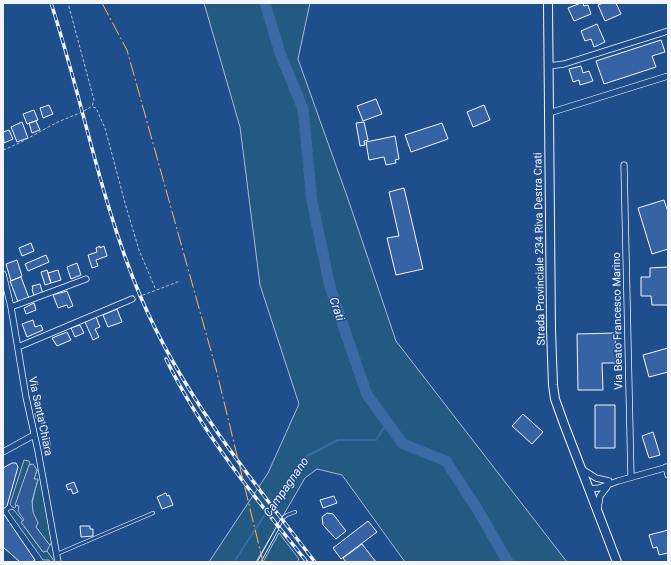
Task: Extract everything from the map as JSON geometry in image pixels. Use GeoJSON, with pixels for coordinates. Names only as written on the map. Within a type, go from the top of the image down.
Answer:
{"type":"FeatureCollection","features":[{"type":"Feature","properties":{"kind":"main road","name":"Strada Provinciale 234 Riva Destra Crati"},"geometry":{"type":"LineString","coordinates":[[548,3],[551,330],[553,384],[559,412],[588,489]]}},
{"type":"Feature","properties":{"kind":"main road"},"geometry":{"type":"LineString","coordinates":[[588,489],[617,562]]}},
{"type":"Feature","properties":{"kind":"street"},"geometry":{"type":"LineString","coordinates":[[549,66],[564,64],[668,31]]}},
{"type":"Feature","properties":{"kind":"street"},"geometry":{"type":"LineString","coordinates":[[549,113],[668,76]]}},
{"type":"Feature","properties":{"kind":"street","name":"Via Beato Francesco Marino"},"geometry":{"type":"LineString","coordinates":[[624,165],[631,477]]}},
{"type":"Feature","properties":{"kind":"street","name":"Via Santa Chiara"},"geometry":{"type":"LineString","coordinates":[[3,274],[11,307],[26,397],[58,562]]}},
{"type":"Feature","properties":{"kind":"street"},"geometry":{"type":"LineString","coordinates":[[11,307],[86,279]]}},
{"type":"Feature","properties":{"kind":"street"},"geometry":{"type":"LineString","coordinates":[[18,347],[132,299]]}},
{"type":"Feature","properties":{"kind":"street"},"geometry":{"type":"LineString","coordinates":[[3,452],[34,436]]}},
{"type":"Feature","properties":{"kind":"street"},"geometry":{"type":"LineString","coordinates":[[580,467],[596,478],[609,483]]}},
{"type":"Feature","properties":{"kind":"street"},"geometry":{"type":"LineString","coordinates":[[588,489],[599,488],[618,480],[667,467],[668,475]]}},
{"type":"Feature","properties":{"kind":"street"},"geometry":{"type":"LineString","coordinates":[[597,512],[600,496],[609,483]]}},
{"type":"Feature","properties":{"kind":"lane"},"geometry":{"type":"LineString","coordinates":[[259,562],[283,518],[295,512]]}},
{"type":"Feature","properties":{"kind":"lane"},"geometry":{"type":"LineString","coordinates":[[56,554],[153,513]]}},
{"type":"Feature","properties":{"kind":"path"},"geometry":{"type":"LineString","coordinates":[[3,150],[25,141],[57,122],[92,106],[94,100],[68,3]]}},
{"type":"Feature","properties":{"kind":"path"},"geometry":{"type":"LineString","coordinates":[[92,106],[96,108],[104,128],[139,250],[156,290]]}},
{"type":"Feature","properties":{"kind":"path"},"geometry":{"type":"LineString","coordinates":[[132,299],[180,280]]}},
{"type":"Feature","properties":{"kind":"shaded area"},"geometry":{"type":"Polygon","coordinates":[[[204,3],[310,3],[298,59],[348,199],[396,341],[567,562],[405,562],[342,475],[317,469],[305,478],[256,562],[209,562],[268,473],[299,404],[260,285],[240,127],[204,3]]]}},
{"type":"Feature","properties":{"kind":"shaded area"},"geometry":{"type":"Polygon","coordinates":[[[24,460],[29,461],[30,463],[15,508],[10,504],[24,460]]]}},
{"type":"Feature","properties":{"kind":"shaded area"},"geometry":{"type":"Polygon","coordinates":[[[33,464],[37,470],[34,479],[38,479],[32,501],[33,512],[38,523],[36,527],[50,545],[47,551],[43,552],[21,522],[24,520],[18,511],[19,506],[15,505],[29,465],[33,464]]]}},
{"type":"Feature","properties":{"kind":"shaded area"},"geometry":{"type":"Polygon","coordinates":[[[37,470],[40,471],[52,542],[50,545],[36,527],[37,523],[34,518],[32,507],[38,480],[34,479],[37,470]]]}},
{"type":"Feature","properties":{"kind":"shaded area"},"geometry":{"type":"Polygon","coordinates":[[[11,509],[14,510],[23,521],[21,522],[43,552],[47,551],[55,562],[43,560],[8,511],[11,509]]]}},
{"type":"Feature","properties":{"kind":"shaded area"},"geometry":{"type":"Polygon","coordinates":[[[279,533],[299,559],[297,562],[263,562],[279,533]]]}},
{"type":"Feature","properties":{"kind":"building"},"geometry":{"type":"Polygon","coordinates":[[[583,3],[584,6],[588,5],[591,14],[574,21],[568,8],[583,3]]]}},
{"type":"Feature","properties":{"kind":"building"},"geometry":{"type":"Polygon","coordinates":[[[603,3],[616,3],[621,14],[605,21],[598,5],[603,3]]]}},
{"type":"Feature","properties":{"kind":"building"},"geometry":{"type":"Polygon","coordinates":[[[597,24],[605,42],[594,47],[591,39],[585,41],[581,31],[597,24]]]}},
{"type":"Feature","properties":{"kind":"building"},"geometry":{"type":"Polygon","coordinates":[[[661,40],[665,52],[652,56],[656,67],[604,84],[596,61],[661,40]]]}},
{"type":"Feature","properties":{"kind":"building"},"geometry":{"type":"Polygon","coordinates":[[[581,66],[583,73],[589,71],[593,81],[580,85],[579,80],[573,82],[569,69],[581,66]]]}},
{"type":"Feature","properties":{"kind":"building"},"geometry":{"type":"Polygon","coordinates":[[[376,99],[382,114],[363,121],[357,106],[376,99]]]}},
{"type":"Feature","properties":{"kind":"building"},"geometry":{"type":"Polygon","coordinates":[[[49,105],[53,114],[43,118],[40,108],[49,105]]]}},
{"type":"Feature","properties":{"kind":"building"},"geometry":{"type":"Polygon","coordinates":[[[484,105],[490,120],[473,127],[467,112],[484,105]]]}},
{"type":"Feature","properties":{"kind":"building"},"geometry":{"type":"Polygon","coordinates":[[[34,110],[38,120],[27,124],[23,114],[34,110]]]}},
{"type":"Feature","properties":{"kind":"building"},"geometry":{"type":"Polygon","coordinates":[[[36,121],[40,130],[32,133],[29,123],[36,121]]]}},
{"type":"Feature","properties":{"kind":"building"},"geometry":{"type":"Polygon","coordinates":[[[22,122],[28,138],[17,142],[11,127],[22,122]]]}},
{"type":"Feature","properties":{"kind":"building"},"geometry":{"type":"Polygon","coordinates":[[[364,122],[368,140],[364,141],[365,145],[360,146],[356,123],[364,122]]]}},
{"type":"Feature","properties":{"kind":"building"},"geometry":{"type":"Polygon","coordinates":[[[442,123],[448,139],[411,152],[405,135],[442,123]]]}},
{"type":"Feature","properties":{"kind":"building"},"geometry":{"type":"Polygon","coordinates":[[[9,130],[13,139],[4,143],[3,132],[9,130]]]}},
{"type":"Feature","properties":{"kind":"building"},"geometry":{"type":"Polygon","coordinates":[[[395,136],[399,159],[395,160],[396,163],[386,165],[384,157],[369,160],[366,142],[395,136]]]}},
{"type":"Feature","properties":{"kind":"building"},"geometry":{"type":"Polygon","coordinates":[[[404,188],[423,269],[396,275],[387,238],[399,236],[389,192],[404,188]]]}},
{"type":"Feature","properties":{"kind":"building"},"geometry":{"type":"Polygon","coordinates":[[[664,200],[668,212],[668,249],[652,254],[638,208],[664,200]]]}},
{"type":"Feature","properties":{"kind":"building"},"geometry":{"type":"Polygon","coordinates":[[[31,243],[34,251],[22,256],[19,248],[31,243]]]}},
{"type":"Feature","properties":{"kind":"building"},"geometry":{"type":"Polygon","coordinates":[[[100,246],[100,248],[104,246],[107,256],[96,260],[98,266],[92,268],[88,255],[97,252],[96,248],[100,246]]]}},
{"type":"Feature","properties":{"kind":"building"},"geometry":{"type":"Polygon","coordinates":[[[46,255],[49,262],[28,271],[25,264],[46,255]]]}},
{"type":"Feature","properties":{"kind":"building"},"geometry":{"type":"Polygon","coordinates":[[[17,260],[22,276],[11,281],[6,264],[17,260]]]}},
{"type":"Feature","properties":{"kind":"building"},"geometry":{"type":"Polygon","coordinates":[[[77,263],[81,275],[71,279],[67,267],[77,263]]]}},
{"type":"Feature","properties":{"kind":"building"},"geometry":{"type":"Polygon","coordinates":[[[668,267],[668,305],[652,305],[651,296],[641,296],[641,277],[650,277],[650,268],[668,267]]]}},
{"type":"Feature","properties":{"kind":"building"},"geometry":{"type":"Polygon","coordinates":[[[47,270],[51,283],[45,285],[41,272],[47,270]]]}},
{"type":"Feature","properties":{"kind":"building"},"geometry":{"type":"Polygon","coordinates":[[[58,270],[61,280],[51,283],[48,273],[58,270]]]}},
{"type":"Feature","properties":{"kind":"building"},"geometry":{"type":"Polygon","coordinates":[[[21,277],[29,298],[18,302],[10,281],[21,277]]]}},
{"type":"Feature","properties":{"kind":"building"},"geometry":{"type":"Polygon","coordinates":[[[40,284],[43,294],[34,296],[32,286],[40,284]]]}},
{"type":"Feature","properties":{"kind":"building"},"geometry":{"type":"Polygon","coordinates":[[[67,291],[73,306],[68,308],[67,305],[58,308],[53,295],[67,291]]]}},
{"type":"Feature","properties":{"kind":"building"},"geometry":{"type":"Polygon","coordinates":[[[34,303],[36,310],[26,314],[24,308],[34,303]]]}},
{"type":"Feature","properties":{"kind":"building"},"geometry":{"type":"Polygon","coordinates":[[[117,309],[122,322],[108,327],[103,315],[117,309]]]}},
{"type":"Feature","properties":{"kind":"building"},"geometry":{"type":"Polygon","coordinates":[[[96,317],[100,327],[95,329],[99,337],[93,340],[85,322],[96,317]]]}},
{"type":"Feature","properties":{"kind":"building"},"geometry":{"type":"Polygon","coordinates":[[[33,320],[35,327],[41,325],[43,330],[27,337],[22,324],[33,320]]]}},
{"type":"Feature","properties":{"kind":"building"},"geometry":{"type":"Polygon","coordinates":[[[80,325],[84,333],[75,337],[71,328],[80,325]]]}},
{"type":"Feature","properties":{"kind":"building"},"geometry":{"type":"Polygon","coordinates":[[[67,332],[71,340],[57,346],[52,338],[67,332]]]}},
{"type":"Feature","properties":{"kind":"building"},"geometry":{"type":"Polygon","coordinates":[[[615,333],[616,363],[602,363],[603,390],[578,390],[577,334],[615,333]]]}},
{"type":"Feature","properties":{"kind":"building"},"geometry":{"type":"Polygon","coordinates":[[[668,348],[668,372],[649,377],[643,355],[668,348]]]}},
{"type":"Feature","properties":{"kind":"building"},"geometry":{"type":"Polygon","coordinates":[[[595,405],[615,405],[615,448],[595,448],[595,405]]]}},
{"type":"Feature","properties":{"kind":"building"},"geometry":{"type":"Polygon","coordinates":[[[43,412],[45,423],[41,423],[40,417],[36,418],[35,413],[43,412]]]}},
{"type":"Feature","properties":{"kind":"building"},"geometry":{"type":"Polygon","coordinates":[[[523,414],[543,432],[532,444],[512,426],[523,414]]]}},
{"type":"Feature","properties":{"kind":"building"},"geometry":{"type":"Polygon","coordinates":[[[653,432],[660,455],[649,458],[642,436],[653,432]]]}},
{"type":"Feature","properties":{"kind":"building"},"geometry":{"type":"Polygon","coordinates":[[[49,437],[50,445],[45,446],[44,438],[49,437]]]}},
{"type":"Feature","properties":{"kind":"building"},"geometry":{"type":"Polygon","coordinates":[[[12,463],[16,463],[18,467],[7,506],[3,509],[3,468],[12,463]]]}},
{"type":"Feature","properties":{"kind":"building"},"geometry":{"type":"Polygon","coordinates":[[[74,482],[78,492],[73,494],[71,489],[68,490],[66,485],[74,482]]]}},
{"type":"Feature","properties":{"kind":"building"},"geometry":{"type":"Polygon","coordinates":[[[166,493],[167,496],[169,495],[173,505],[162,509],[157,497],[166,493]]]}},
{"type":"Feature","properties":{"kind":"building"},"geometry":{"type":"Polygon","coordinates":[[[334,496],[337,503],[323,508],[320,500],[334,496]]]}},
{"type":"Feature","properties":{"kind":"building"},"geometry":{"type":"Polygon","coordinates":[[[3,513],[35,560],[32,562],[20,562],[3,547],[3,513]]]}},
{"type":"Feature","properties":{"kind":"building"},"geometry":{"type":"Polygon","coordinates":[[[327,513],[333,514],[346,531],[336,539],[323,525],[322,517],[327,513]]]}},
{"type":"Feature","properties":{"kind":"building"},"geometry":{"type":"Polygon","coordinates":[[[368,521],[377,532],[341,559],[333,548],[368,521]]]}},
{"type":"Feature","properties":{"kind":"building"},"geometry":{"type":"Polygon","coordinates":[[[80,526],[90,526],[90,529],[93,529],[93,536],[81,537],[80,526]]]}},
{"type":"Feature","properties":{"kind":"building"},"geometry":{"type":"Polygon","coordinates":[[[668,530],[668,553],[659,555],[657,547],[653,548],[649,535],[668,530]]]}},
{"type":"Feature","properties":{"kind":"building"},"geometry":{"type":"Polygon","coordinates":[[[362,544],[376,562],[346,562],[343,558],[362,544]]]}},
{"type":"Feature","properties":{"kind":"waterway","name":"Crati"},"geometry":{"type":"LineString","coordinates":[[265,3],[280,53],[303,109],[312,201],[330,287],[367,395],[403,444],[446,461],[476,507],[508,562]]}},
{"type":"Feature","properties":{"kind":"waterway","name":"Campagnano"},"geometry":{"type":"LineString","coordinates":[[234,562],[279,493],[307,456],[338,440],[376,440],[385,426],[381,414]]}},
{"type":"Feature","properties":{"kind":"railway"},"geometry":{"type":"LineString","coordinates":[[51,3],[115,227],[142,300],[159,336],[198,404],[220,436],[315,562]]}},
{"type":"Feature","properties":{"kind":"railway"},"geometry":{"type":"LineString","coordinates":[[166,359],[196,413],[230,464],[307,562]]}},
{"type":"Feature","properties":{"kind":"power"},"geometry":{"type":"LineString","coordinates":[[102,3],[127,50],[216,369],[263,562]]}}]}
